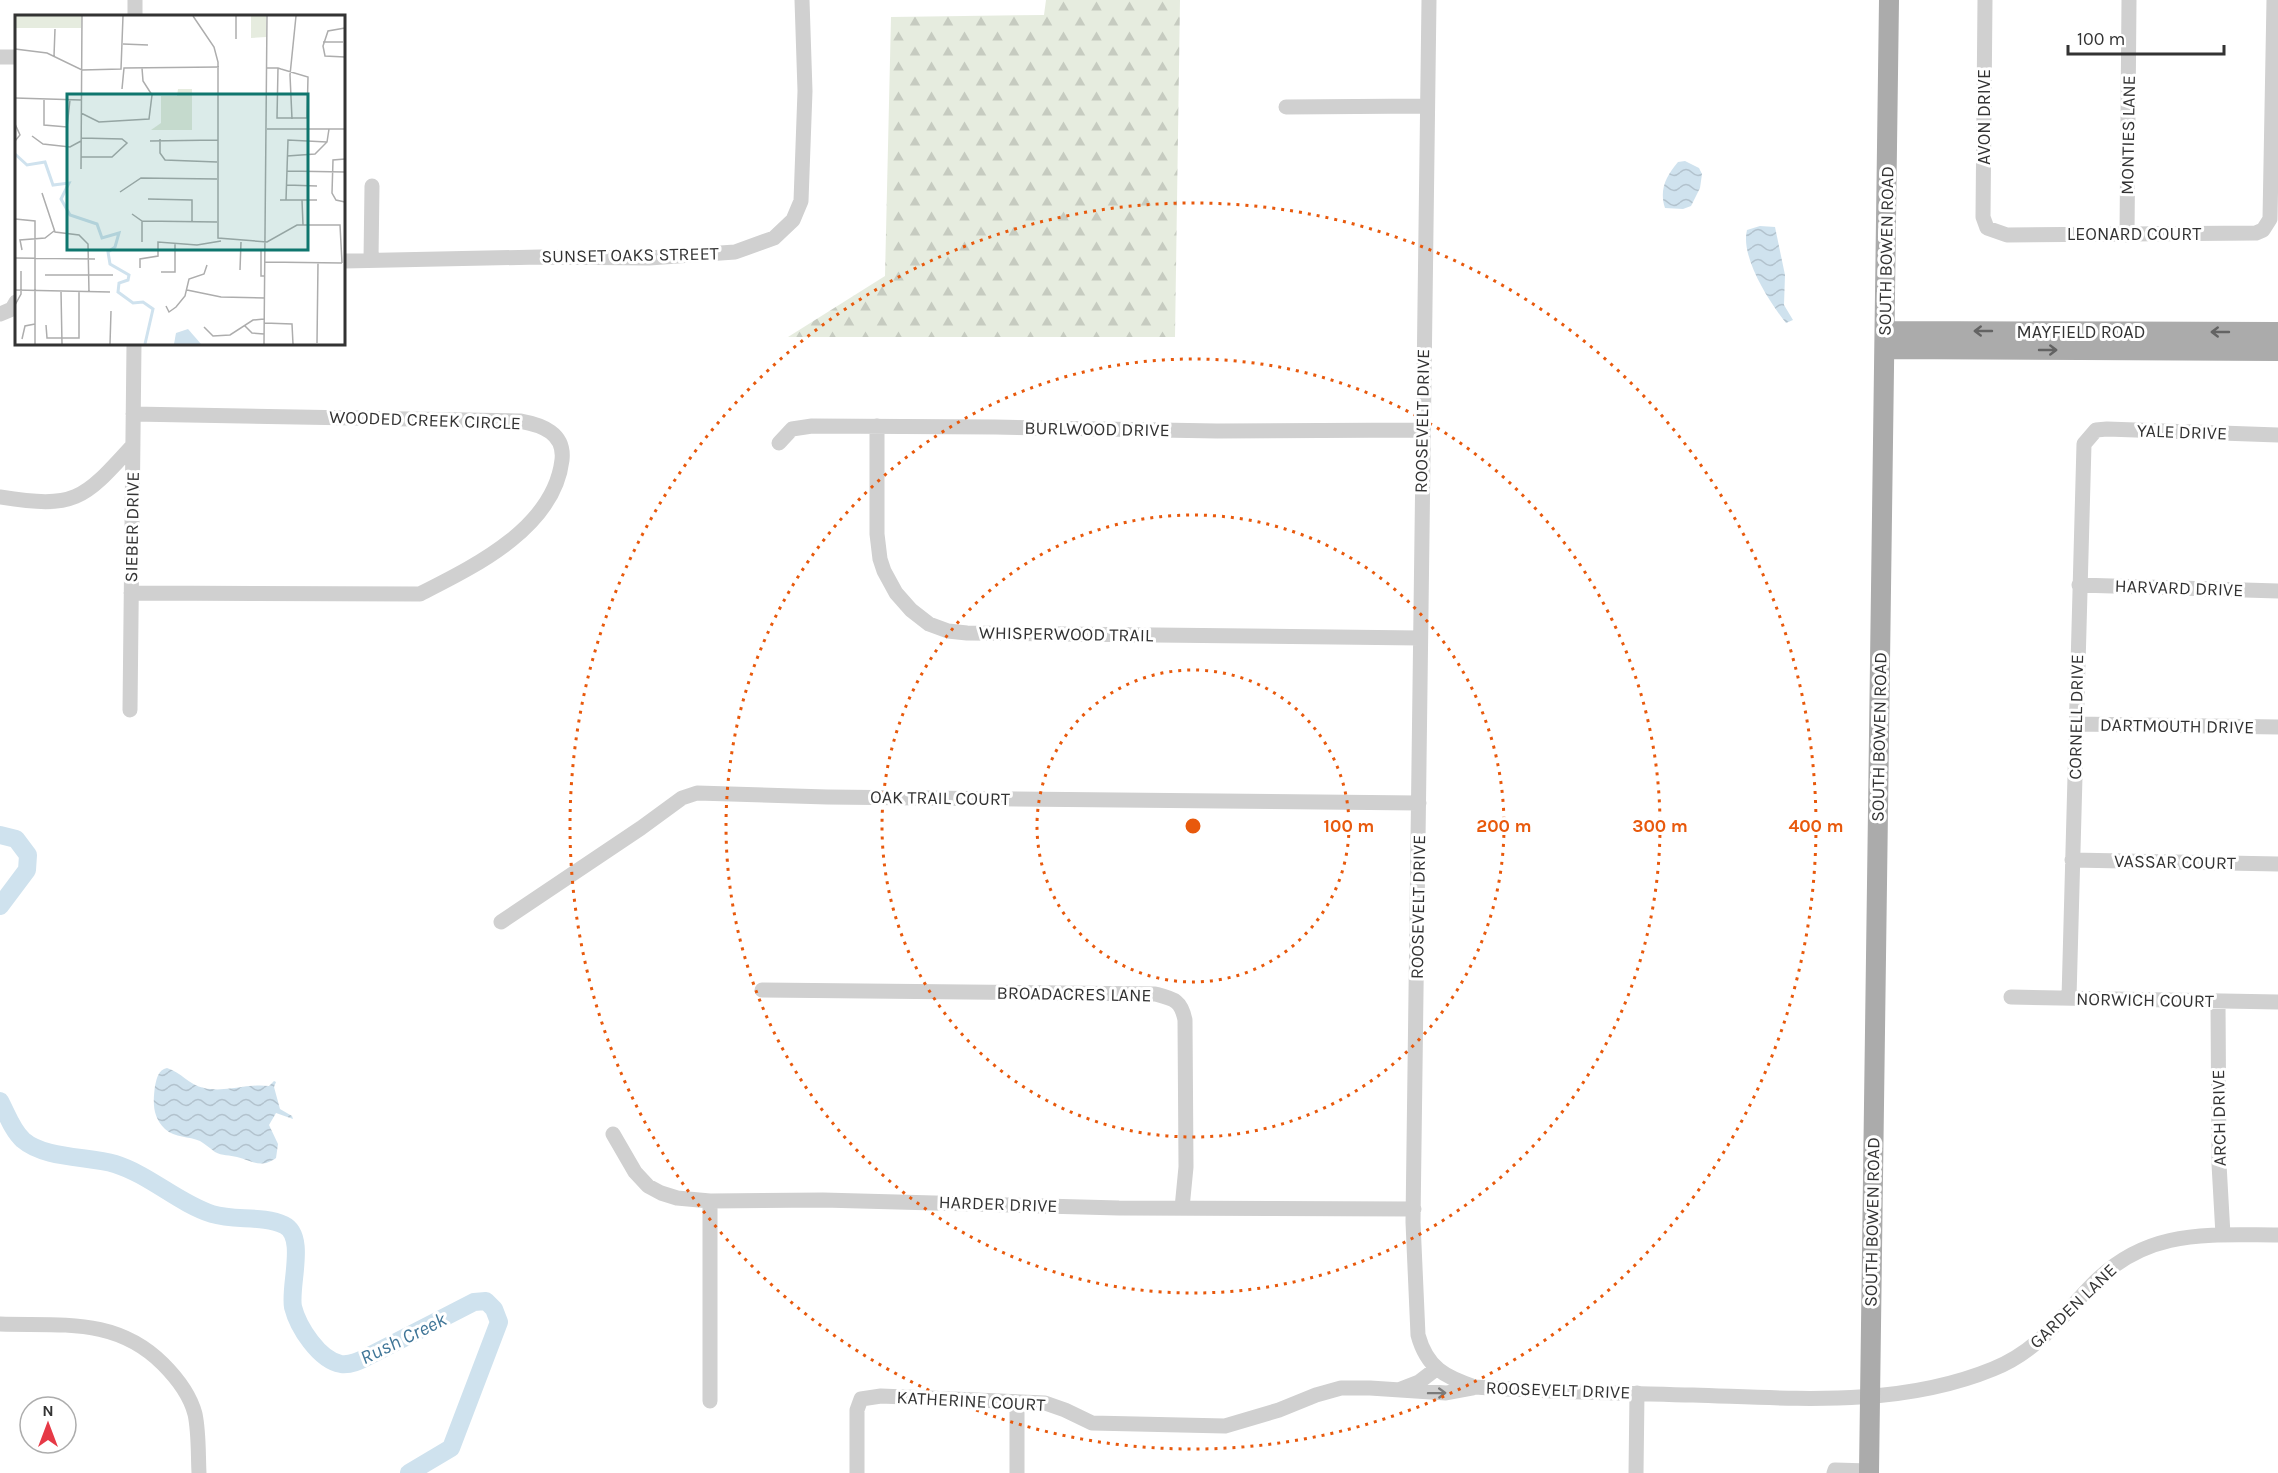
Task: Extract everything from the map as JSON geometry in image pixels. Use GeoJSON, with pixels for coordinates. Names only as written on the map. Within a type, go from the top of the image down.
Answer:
{"type":"FeatureCollection","features":[{"type":"Feature","properties":{"kind":"main road","name":"SOUTH BOWEN ROAD"},"geometry":{"type":"LineString","coordinates":[[1869,1472],[1889,0]]}},
{"type":"Feature","properties":{"kind":"main road","name":"MAYFIELD ROAD"},"geometry":{"type":"LineString","coordinates":[[1885,340],[2278,332]]}},
{"type":"Feature","properties":{"kind":"main road"},"geometry":{"type":"LineString","coordinates":[[1885,340],[2278,351]]}},
{"type":"Feature","properties":{"kind":"street","name":"SUNSET OAKS STREET"},"geometry":{"type":"LineString","coordinates":[[345,261],[540,256],[649,258],[735,252],[774,238],[793,220],[801,201],[805,91],[802,0]]}},
{"type":"Feature","properties":{"kind":"street","name":"ROOSEVELT DRIVE"},"geometry":{"type":"LineString","coordinates":[[1429,0],[1414,1209],[1418,1335],[1422,1348],[1436,1369],[1456,1381],[1475,1387],[1638,1393],[1870,1397]]}},
{"type":"Feature","properties":{"kind":"street","name":"AVON DRIVE"},"geometry":{"type":"LineString","coordinates":[[1985,0],[1983,218],[1984,224],[1991,231]]}},
{"type":"Feature","properties":{"kind":"street","name":"MONTIES LANE"},"geometry":{"type":"LineString","coordinates":[[2127,235],[2129,0]]}},
{"type":"Feature","properties":{"kind":"street","name":"LEONARD COURT"},"geometry":{"type":"LineString","coordinates":[[1991,231],[2007,235],[2127,235],[2256,233],[2263,230],[2271,219],[2274,0]]}},
{"type":"Feature","properties":{"kind":"street"},"geometry":{"type":"LineString","coordinates":[[1286,107],[1427,106]]}},
{"type":"Feature","properties":{"kind":"street"},"geometry":{"type":"LineString","coordinates":[[371,260],[372,186]]}},
{"type":"Feature","properties":{"kind":"street"},"geometry":{"type":"LineString","coordinates":[[0,314],[12,309],[15,304]]}},
{"type":"Feature","properties":{"kind":"street","name":"SIEBER DRIVE"},"geometry":{"type":"LineString","coordinates":[[130,710],[134,345]]}},
{"type":"Feature","properties":{"kind":"street","name":"WOODED CREEK CIRCLE"},"geometry":{"type":"LineString","coordinates":[[131,593],[420,594],[462,574],[520,534],[556,487],[562,459],[562,449],[552,432],[537,424],[520,421],[133,414]]}},
{"type":"Feature","properties":{"kind":"street","name":"BURLWOOD DRIVE"},"geometry":{"type":"LineString","coordinates":[[779,443],[792,429],[812,426],[1216,431],[1422,430]]}},
{"type":"Feature","properties":{"kind":"street","name":"WHISPERWOOD TRAIL"},"geometry":{"type":"LineString","coordinates":[[877,426],[877,534],[880,559],[896,593],[911,610],[929,624],[948,631],[967,633],[1420,638]]}},
{"type":"Feature","properties":{"kind":"street","name":"YALE DRIVE"},"geometry":{"type":"LineString","coordinates":[[2089,437],[2096,430],[2107,429],[2278,435]]}},
{"type":"Feature","properties":{"kind":"street","name":"CORNELL DRIVE"},"geometry":{"type":"LineString","coordinates":[[2069,998],[2082,453],[2089,437]]}},
{"type":"Feature","properties":{"kind":"street"},"geometry":{"type":"LineString","coordinates":[[0,497],[29,501],[62,501],[80,496],[98,484],[133,445]]}},
{"type":"Feature","properties":{"kind":"street","name":"HARVARD DRIVE"},"geometry":{"type":"LineString","coordinates":[[2079,585],[2278,591]]}},
{"type":"Feature","properties":{"kind":"street","name":"DARTMOUTH DRIVE"},"geometry":{"type":"LineString","coordinates":[[2076,724],[2278,727]]}},
{"type":"Feature","properties":{"kind":"street","name":"OAK TRAIL COURT"},"geometry":{"type":"LineString","coordinates":[[501,922],[682,798],[697,793],[827,797],[1419,803]]}},
{"type":"Feature","properties":{"kind":"street","name":"VASSAR COURT"},"geometry":{"type":"LineString","coordinates":[[2072,860],[2278,864]]}},
{"type":"Feature","properties":{"kind":"street","name":"BROADACRES LANE"},"geometry":{"type":"LineString","coordinates":[[762,990],[1155,994],[1170,998],[1182,1008],[1185,1020],[1186,1167],[1182,1208]]}},
{"type":"Feature","properties":{"kind":"street","name":"NORWICH COURT"},"geometry":{"type":"LineString","coordinates":[[2011,997],[2278,1002]]}},
{"type":"Feature","properties":{"kind":"street","name":"ARCH DRIVE"},"geometry":{"type":"LineString","coordinates":[[2218,1001],[2219,1164],[2223,1235]]}},
{"type":"Feature","properties":{"kind":"street","name":"HARDER DRIVE"},"geometry":{"type":"LineString","coordinates":[[613,1134],[635,1172],[648,1186],[677,1198],[710,1202],[823,1200],[1182,1208],[1414,1209]]}},
{"type":"Feature","properties":{"kind":"street"},"geometry":{"type":"LineString","coordinates":[[710,1202],[710,1401]]}},
{"type":"Feature","properties":{"kind":"street","name":"GARDEN LANE"},"geometry":{"type":"LineString","coordinates":[[1870,1397],[1924,1388],[1994,1369],[2038,1342],[2053,1329],[2110,1267],[2128,1255],[2175,1239],[2198,1235],[2278,1235]]}},
{"type":"Feature","properties":{"kind":"street"},"geometry":{"type":"LineString","coordinates":[[0,1324],[95,1328],[123,1335],[154,1355],[183,1388],[194,1412],[199,1473]]}},
{"type":"Feature","properties":{"kind":"street","name":"KATHERINE COURT"},"geometry":{"type":"LineString","coordinates":[[1398,1389],[1419,1382],[1436,1369]]}},
{"type":"Feature","properties":{"kind":"street","name":"KATHERINE COURT"},"geometry":{"type":"LineString","coordinates":[[857,1473],[857,1410],[861,1399],[881,1396],[1045,1403],[1092,1423],[1225,1426],[1341,1388],[1446,1393],[1475,1387]]}},
{"type":"Feature","properties":{"kind":"street"},"geometry":{"type":"LineString","coordinates":[[1636,1473],[1638,1393]]}},
{"type":"Feature","properties":{"kind":"street"},"geometry":{"type":"LineString","coordinates":[[1017,1403],[1017,1473]]}},
{"type":"Feature","properties":{"kind":"street"},"geometry":{"type":"LineString","coordinates":[[1834,1473],[1834,1470],[1869,1472]]}},
{"type":"Feature","properties":{"kind":"green space"},"geometry":{"type":"Polygon","coordinates":[[[1046,0],[1180,0],[1175,337],[788,337],[885,276],[891,17],[1044,15],[1046,0]]]}},
{"type":"Feature","properties":{"kind":"water"},"geometry":{"type":"Polygon","coordinates":[[[1685,161],[1699,168],[1702,174],[1700,188],[1691,206],[1683,209],[1665,208],[1663,189],[1667,178],[1678,162],[1685,161]]]}},
{"type":"Feature","properties":{"kind":"water"},"geometry":{"type":"Polygon","coordinates":[[[1760,226],[1775,227],[1785,275],[1784,305],[1793,320],[1786,323],[1765,292],[1748,253],[1747,230],[1760,226]]]}},
{"type":"Feature","properties":{"kind":"water"},"geometry":{"type":"Polygon","coordinates":[[[167,1068],[204,1088],[269,1086],[274,1081],[276,1082],[274,1087],[280,1109],[293,1119],[276,1113],[269,1125],[278,1144],[276,1158],[261,1164],[220,1154],[196,1139],[173,1134],[165,1129],[154,1109],[154,1098],[158,1075],[167,1068]]]}},
{"type":"Feature","properties":{"kind":"waterway","name":"Rush Creek"},"geometry":{"type":"LineString","coordinates":[[0,835],[16,839],[28,855],[27,870],[0,906]]}},
{"type":"Feature","properties":{"kind":"waterway","name":"Rush Creek"},"geometry":{"type":"LineString","coordinates":[[0,1101],[16,1132],[23,1140],[43,1151],[115,1164],[212,1214],[267,1220],[284,1225],[291,1231],[295,1240],[293,1307],[311,1342],[333,1361],[341,1364],[358,1361],[474,1302],[486,1301],[494,1309],[499,1322],[451,1448],[409,1473]]}}]}
